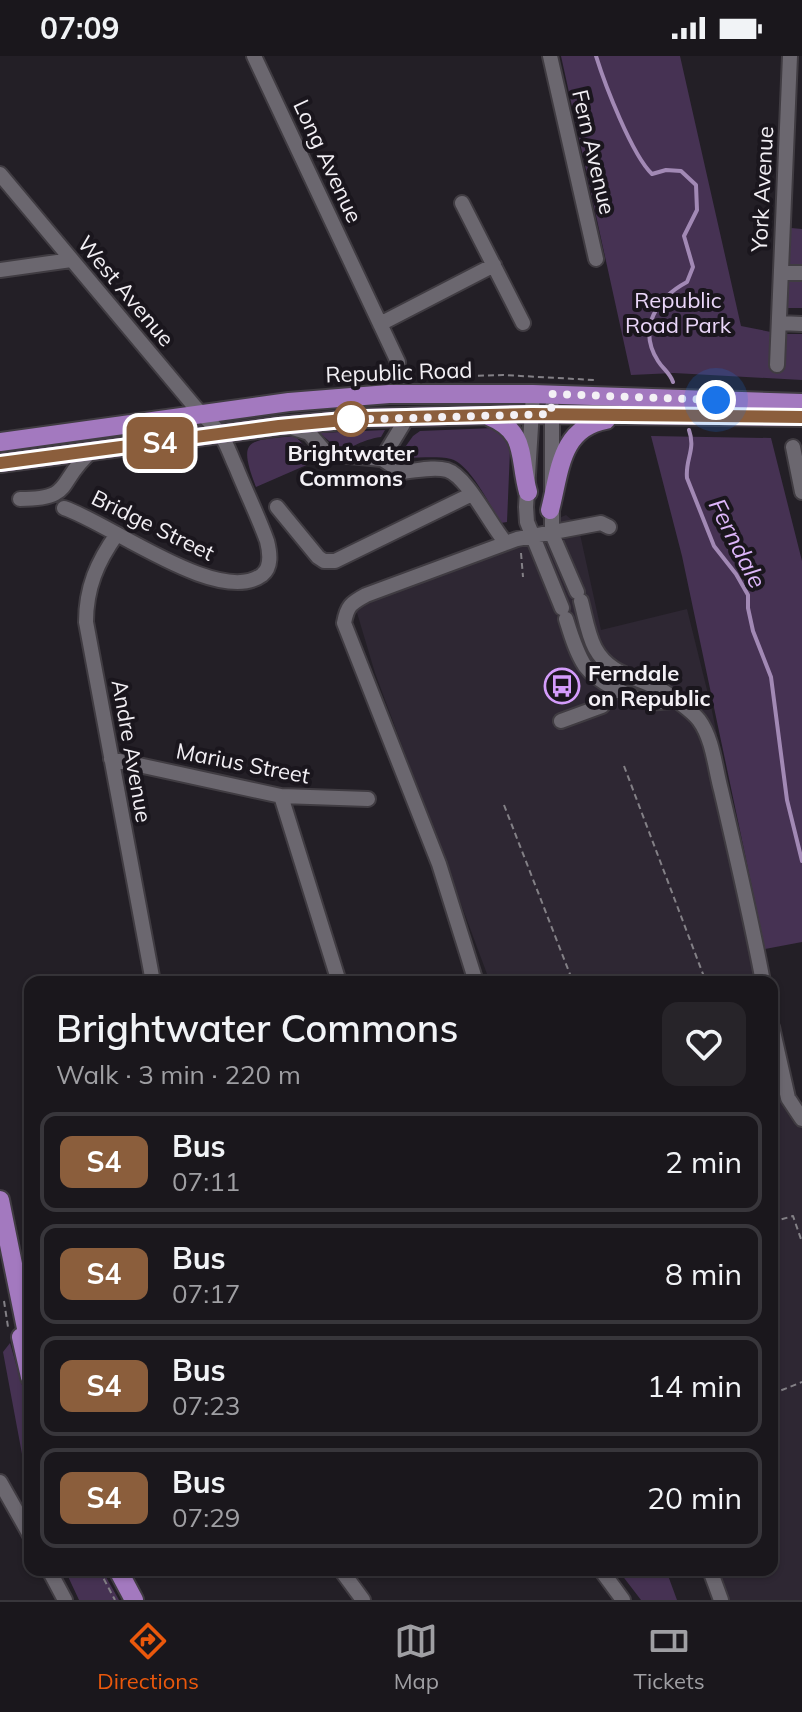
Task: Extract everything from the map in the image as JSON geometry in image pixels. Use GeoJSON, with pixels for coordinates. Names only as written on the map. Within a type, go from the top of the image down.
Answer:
{"type":"FeatureCollection","features":[{"type":"Feature","properties":{"kind":"main road","name":"Republic Road"},"geometry":{"type":"LineString","coordinates":[[0,442],[335,396],[452,392],[552,394],[800,406]]}},
{"type":"Feature","properties":{"kind":"main road","name":"Republic Road"},"geometry":{"type":"LineString","coordinates":[[0,463],[279,426],[408,416],[644,414],[800,406]]}},
{"type":"Feature","properties":{"kind":"main road"},"geometry":{"type":"LineString","coordinates":[[550,510],[565,451],[579,429],[596,422],[644,414]]}},
{"type":"Feature","properties":{"kind":"main road"},"geometry":{"type":"LineString","coordinates":[[486,415],[508,426],[518,439],[528,492]]}},
{"type":"Feature","properties":{"kind":"main road"},"geometry":{"type":"LineString","coordinates":[[0,1200],[24,1318]]}},
{"type":"Feature","properties":{"kind":"main road"},"geometry":{"type":"LineString","coordinates":[[0,1232],[24,1348]]}},
{"type":"Feature","properties":{"kind":"main road"},"geometry":{"type":"LineString","coordinates":[[114,1576],[127,1600]]}},
{"type":"Feature","properties":{"kind":"main road"},"geometry":{"type":"LineString","coordinates":[[121,1576],[134,1600]]}},
{"type":"Feature","properties":{"kind":"street","name":"Long Avenue"},"geometry":{"type":"LineString","coordinates":[[254,56],[398,362]]}},
{"type":"Feature","properties":{"kind":"street","name":"Fern Avenue"},"geometry":{"type":"LineString","coordinates":[[550,56],[596,259]]}},
{"type":"Feature","properties":{"kind":"street","name":"York Avenue"},"geometry":{"type":"LineString","coordinates":[[777,365],[790,56]]}},
{"type":"Feature","properties":{"kind":"street","name":"West Avenue"},"geometry":{"type":"LineString","coordinates":[[0,174],[221,435]]}},
{"type":"Feature","properties":{"kind":"street"},"geometry":{"type":"LineString","coordinates":[[462,203],[523,323]]}},
{"type":"Feature","properties":{"kind":"street"},"geometry":{"type":"LineString","coordinates":[[0,270],[71,260]]}},
{"type":"Feature","properties":{"kind":"street"},"geometry":{"type":"LineString","coordinates":[[380,324],[494,265]]}},
{"type":"Feature","properties":{"kind":"street"},"geometry":{"type":"LineString","coordinates":[[781,273],[802,273]]}},
{"type":"Feature","properties":{"kind":"street"},"geometry":{"type":"LineString","coordinates":[[779,323],[802,324]]}},
{"type":"Feature","properties":{"kind":"street"},"geometry":{"type":"LineString","coordinates":[[533,394],[526,507],[533,536],[573,642],[587,669],[615,688],[647,701],[672,701]]}},
{"type":"Feature","properties":{"kind":"street"},"geometry":{"type":"LineString","coordinates":[[552,394],[552,534],[579,597],[595,648],[608,665],[662,690],[672,701],[687,708],[707,738],[745,891],[762,976]]}},
{"type":"Feature","properties":{"kind":"street"},"geometry":{"type":"LineString","coordinates":[[382,459],[408,416]]}},
{"type":"Feature","properties":{"kind":"street"},"geometry":{"type":"LineString","coordinates":[[279,426],[309,433],[327,454],[382,459],[402,472],[447,470],[456,475],[472,494],[506,543]]}},
{"type":"Feature","properties":{"kind":"street","name":"Bridge Street"},"geometry":{"type":"LineString","coordinates":[[64,508],[83,515],[158,557],[206,577],[229,582],[255,579],[266,572],[270,561],[269,549],[221,435]]}},
{"type":"Feature","properties":{"kind":"street"},"geometry":{"type":"LineString","coordinates":[[793,447],[802,492]]}},
{"type":"Feature","properties":{"kind":"street"},"geometry":{"type":"LineString","coordinates":[[20,499],[56,496],[92,451]]}},
{"type":"Feature","properties":{"kind":"street"},"geometry":{"type":"LineString","coordinates":[[39,459],[64,470],[67,479]]}},
{"type":"Feature","properties":{"kind":"street"},"geometry":{"type":"LineString","coordinates":[[277,507],[318,557],[324,561],[335,561],[472,494]]}},
{"type":"Feature","properties":{"kind":"street"},"geometry":{"type":"LineString","coordinates":[[474,976],[439,864],[344,623],[349,604],[506,543],[601,523],[609,527]]}},
{"type":"Feature","properties":{"kind":"street","name":"Andre Avenue"},"geometry":{"type":"LineString","coordinates":[[117,534],[93,574],[86,604],[86,622],[152,976]]}},
{"type":"Feature","properties":{"kind":"street"},"geometry":{"type":"LineString","coordinates":[[561,721],[602,706],[615,688]]}},
{"type":"Feature","properties":{"kind":"street","name":"Marius Street"},"geometry":{"type":"LineString","coordinates":[[111,759],[281,796],[368,799]]}},
{"type":"Feature","properties":{"kind":"street"},"geometry":{"type":"LineString","coordinates":[[281,796],[337,976]]}},
{"type":"Feature","properties":{"kind":"street"},"geometry":{"type":"LineString","coordinates":[[778,1055],[786,1092],[802,1119]]}},
{"type":"Feature","properties":{"kind":"street"},"geometry":{"type":"LineString","coordinates":[[0,1482],[24,1524]]}},
{"type":"Feature","properties":{"kind":"street"},"geometry":{"type":"LineString","coordinates":[[52,1576],[65,1600]]}},
{"type":"Feature","properties":{"kind":"street"},"geometry":{"type":"LineString","coordinates":[[345,1576],[363,1600]]}},
{"type":"Feature","properties":{"kind":"street"},"geometry":{"type":"LineString","coordinates":[[605,1576],[623,1600]]}},
{"type":"Feature","properties":{"kind":"street"},"geometry":{"type":"LineString","coordinates":[[712,1576],[721,1600]]}},
{"type":"Feature","properties":{"kind":"path"},"geometry":{"type":"LineString","coordinates":[[521,553],[523,577]]}},
{"type":"Feature","properties":{"kind":"path"},"geometry":{"type":"LineString","coordinates":[[624,766],[704,976]]}},
{"type":"Feature","properties":{"kind":"path"},"geometry":{"type":"LineString","coordinates":[[504,805],[571,976]]}},
{"type":"Feature","properties":{"kind":"path"},"geometry":{"type":"LineString","coordinates":[[778,1220],[793,1216],[802,1242]]}},
{"type":"Feature","properties":{"kind":"path"},"geometry":{"type":"LineString","coordinates":[[778,1392],[802,1382]]}},
{"type":"Feature","properties":{"kind":"path"},"geometry":{"type":"LineString","coordinates":[[102,1576],[115,1600]]}},
{"type":"Feature","properties":{"kind":"shaded area","name":"Ferndale on Republic"},"geometry":{"type":"Polygon","coordinates":[[[566,515],[578,525],[601,630],[687,609],[711,706],[766,976],[488,976],[375,673],[352,596],[510,539],[566,515]]]}},
{"type":"Feature","properties":{"kind":"shaded area"},"geometry":{"type":"Polygon","coordinates":[[[778,1053],[781,1073],[802,1104],[802,1600],[716,1600],[707,1576],[778,1576],[778,1053]]]}},
{"type":"Feature","properties":{"kind":"green space","name":"Republic Road Park"},"geometry":{"type":"Polygon","coordinates":[[[561,56],[680,56],[741,326],[781,334],[802,334],[802,380],[674,373],[631,375],[561,56]]]}},
{"type":"Feature","properties":{"kind":"green space"},"geometry":{"type":"Polygon","coordinates":[[[791,228],[802,229],[802,308],[787,308],[791,228]]]}},
{"type":"Feature","properties":{"kind":"green space"},"geometry":{"type":"Polygon","coordinates":[[[494,428],[506,438],[510,450],[507,522],[501,523],[479,487],[458,463],[451,459],[406,458],[403,450],[420,431],[494,428]]]}},
{"type":"Feature","properties":{"kind":"green space"},"geometry":{"type":"Polygon","coordinates":[[[385,430],[381,437],[349,448],[337,447],[320,433],[385,430]]]}},
{"type":"Feature","properties":{"kind":"green space"},"geometry":{"type":"Polygon","coordinates":[[[295,436],[318,460],[256,487],[247,459],[251,445],[266,439],[295,436]]]}},
{"type":"Feature","properties":{"kind":"green space"},"geometry":{"type":"Polygon","coordinates":[[[651,436],[771,438],[802,561],[802,942],[765,949],[682,556],[651,436]]]}},
{"type":"Feature","properties":{"kind":"green space"},"geometry":{"type":"Polygon","coordinates":[[[10,1343],[24,1392],[24,1465],[3,1352],[10,1343]]]}},
{"type":"Feature","properties":{"kind":"green space"},"geometry":{"type":"Polygon","coordinates":[[[68,1576],[105,1576],[119,1600],[79,1600],[68,1576]]]}},
{"type":"Feature","properties":{"kind":"green space"},"geometry":{"type":"Polygon","coordinates":[[[623,1576],[668,1576],[677,1600],[641,1600],[623,1576]]]}},
{"type":"Feature","properties":{"kind":"waterway","name":"Ferndale"},"geometry":{"type":"LineString","coordinates":[[596,56],[620,119],[644,165],[652,174],[666,170],[681,171],[696,185],[697,210],[684,236],[693,267],[687,282],[659,305],[650,326],[652,349],[673,382]]}},
{"type":"Feature","properties":{"kind":"waterway","name":"Ferndale"},"geometry":{"type":"LineString","coordinates":[[689,430],[691,443],[687,478],[714,546],[748,595],[753,631],[771,677],[787,800],[802,861]]}},
{"type":"Feature","properties":{"kind":"bus line","name":"S4"},"geometry":{"type":"LineString","coordinates":[[0,463],[279,426],[365,418],[532,414],[802,417]]}},
{"type":"Feature","properties":{"kind":"place","name":"Brightwater Commons"},"geometry":{"type":"Point","coordinates":[351,419]}},
{"type":"Feature","properties":{"kind":"place","name":"Ferndale on Republic"},"geometry":{"type":"Point","coordinates":[562,686]}},
{"type":"Feature","properties":{"kind":"route"},"geometry":{"type":"LineString","coordinates":[[351,419],[339,420],[551,414],[552,394],[716,400]]}}]}
